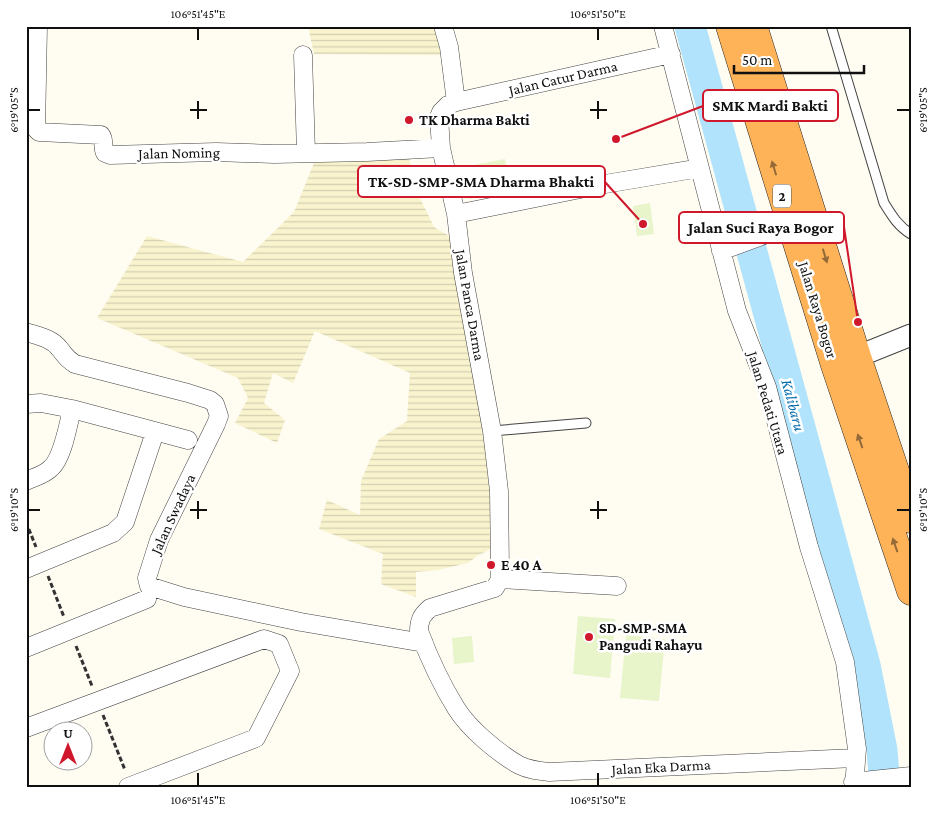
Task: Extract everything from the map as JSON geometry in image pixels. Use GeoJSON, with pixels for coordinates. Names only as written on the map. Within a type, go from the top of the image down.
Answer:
{"type":"FeatureCollection","features":[{"type":"Feature","properties":{"kind":"highway","name":"Jalan Raya Bogor"},"geometry":{"type":"LineString","coordinates":[[737,27],[792,225],[846,361],[904,476],[911,519]]}},
{"type":"Feature","properties":{"kind":"highway","name":"Jalan Raya Bogor"},"geometry":{"type":"LineString","coordinates":[[737,27],[846,361],[911,591]]}},
{"type":"Feature","properties":{"kind":"street","name":"Jalan Noming"},"geometry":{"type":"LineString","coordinates":[[38,26],[36,129],[39,132],[101,135],[103,137],[103,149],[105,153],[110,155],[216,152],[367,152],[440,148]]}},
{"type":"Feature","properties":{"kind":"street"},"geometry":{"type":"LineString","coordinates":[[443,26],[449,47],[456,102]]}},
{"type":"Feature","properties":{"kind":"street","name":"Jalan Pedati Utara"},"geometry":{"type":"LineString","coordinates":[[663,26],[737,310],[767,387],[809,547],[845,662],[857,749],[854,784]]}},
{"type":"Feature","properties":{"kind":"street","name":"Jalan Catur Darma"},"geometry":{"type":"LineString","coordinates":[[456,102],[670,54]]}},
{"type":"Feature","properties":{"kind":"street"},"geometry":{"type":"LineString","coordinates":[[303,55],[306,153]]}},
{"type":"Feature","properties":{"kind":"street","name":"Jalan Panca Darma"},"geometry":{"type":"LineString","coordinates":[[456,102],[448,105],[439,117],[440,148],[456,214],[463,273],[492,431],[499,491],[495,584]]}},
{"type":"Feature","properties":{"kind":"street"},"geometry":{"type":"LineString","coordinates":[[456,214],[605,184],[700,168]]}},
{"type":"Feature","properties":{"kind":"street"},"geometry":{"type":"LineString","coordinates":[[721,251],[792,225]]}},
{"type":"Feature","properties":{"kind":"street","name":"Jalan Swadaya"},"geometry":{"type":"LineString","coordinates":[[26,332],[45,338],[58,347],[64,357],[76,364],[188,392],[210,400],[218,409],[219,416],[216,424],[159,540],[147,578],[150,586],[184,597],[302,622],[424,643]]}},
{"type":"Feature","properties":{"kind":"street"},"geometry":{"type":"LineString","coordinates":[[846,361],[911,335]]}},
{"type":"Feature","properties":{"kind":"street"},"geometry":{"type":"LineString","coordinates":[[26,404],[41,403],[72,409],[188,440]]}},
{"type":"Feature","properties":{"kind":"street"},"geometry":{"type":"LineString","coordinates":[[26,481],[52,468],[58,458],[72,409]]}},
{"type":"Feature","properties":{"kind":"street"},"geometry":{"type":"LineString","coordinates":[[34,565],[114,533],[125,522],[155,432]]}},
{"type":"Feature","properties":{"kind":"street"},"geometry":{"type":"LineString","coordinates":[[495,584],[617,586]]}},
{"type":"Feature","properties":{"kind":"street","name":"Jalan Eka Darma"},"geometry":{"type":"LineString","coordinates":[[495,584],[430,608],[422,615],[419,631],[456,708],[465,720],[474,730],[520,765],[535,770],[559,772],[855,758]]}},
{"type":"Feature","properties":{"kind":"street"},"geometry":{"type":"LineString","coordinates":[[26,648],[147,599]]}},
{"type":"Feature","properties":{"kind":"street"},"geometry":{"type":"LineString","coordinates":[[26,728],[264,638],[279,644],[290,671],[256,738],[130,786]]}},
{"type":"Feature","properties":{"kind":"street"},"geometry":{"type":"LineString","coordinates":[[854,784],[911,776]]}},
{"type":"Feature","properties":{"kind":"lane"},"geometry":{"type":"LineString","coordinates":[[831,26],[884,203],[902,229],[911,234]]}},
{"type":"Feature","properties":{"kind":"lane"},"geometry":{"type":"LineString","coordinates":[[492,431],[586,423]]}},
{"type":"Feature","properties":{"kind":"path"},"geometry":{"type":"LineString","coordinates":[[26,522],[34,565],[70,630],[130,786]]}},
{"type":"Feature","properties":{"kind":"shaded area"},"geometry":{"type":"Polygon","coordinates":[[[308,26],[438,26],[443,55],[314,54],[308,26]]]}},
{"type":"Feature","properties":{"kind":"shaded area"},"geometry":{"type":"Polygon","coordinates":[[[407,151],[419,196],[434,227],[451,237],[483,382],[495,547],[468,563],[438,570],[416,572],[416,597],[381,584],[383,554],[319,529],[327,500],[360,515],[361,481],[379,439],[407,421],[410,373],[315,331],[293,383],[273,373],[264,403],[285,420],[277,443],[235,423],[248,398],[238,378],[97,318],[147,236],[243,262],[294,212],[314,163],[407,151]]]}},
{"type":"Feature","properties":{"kind":"green space"},"geometry":{"type":"Polygon","coordinates":[[[505,159],[511,192],[468,199],[463,167],[505,159]]]}},
{"type":"Feature","properties":{"kind":"green space"},"geometry":{"type":"Polygon","coordinates":[[[650,203],[654,234],[637,236],[633,206],[650,203]]]}},
{"type":"Feature","properties":{"kind":"green space"},"geometry":{"type":"Polygon","coordinates":[[[578,616],[615,619],[610,678],[573,674],[578,616]]]}},
{"type":"Feature","properties":{"kind":"green space"},"geometry":{"type":"Polygon","coordinates":[[[626,635],[665,639],[659,701],[620,698],[626,635]]]}},
{"type":"Feature","properties":{"kind":"green space"},"geometry":{"type":"Polygon","coordinates":[[[472,636],[474,662],[454,664],[452,638],[472,636]]]}},
{"type":"Feature","properties":{"kind":"waterway","name":"Kalibaru"},"geometry":{"type":"LineString","coordinates":[[690,26],[865,665],[882,750],[885,787]]}},
{"type":"Feature","properties":{"kind":"place","name":"TK Dharma Bakti"},"geometry":{"type":"Point","coordinates":[409,120]}},
{"type":"Feature","properties":{"kind":"place","name":"SMK Mardi Bakti"},"geometry":{"type":"Point","coordinates":[616,139]}},
{"type":"Feature","properties":{"kind":"place","name":"TK-SD-SMP-SMA Dharma Bhakti"},"geometry":{"type":"Point","coordinates":[643,224]}},
{"type":"Feature","properties":{"kind":"place","name":"Jalan Suci Raya Bogor"},"geometry":{"type":"Point","coordinates":[858,322]}},
{"type":"Feature","properties":{"kind":"place","name":"E 40 A"},"geometry":{"type":"Point","coordinates":[491,565]}},
{"type":"Feature","properties":{"kind":"place","name":"SD-SMP-SMA Pangudi Rahayu"},"geometry":{"type":"Point","coordinates":[589,637]}}]}
